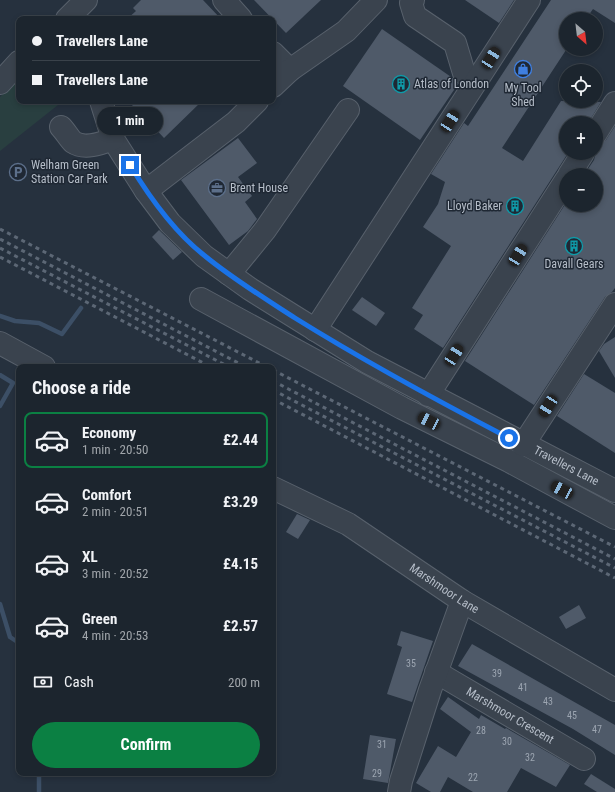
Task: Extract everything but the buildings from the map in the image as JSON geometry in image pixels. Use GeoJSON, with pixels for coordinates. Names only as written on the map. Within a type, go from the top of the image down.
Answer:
{"type":"FeatureCollection","features":[{"type":"Feature","properties":{"kind":"street"},"geometry":{"type":"LineString","coordinates":[[70,16],[85,0]]}},
{"type":"Feature","properties":{"kind":"street"},"geometry":{"type":"LineString","coordinates":[[224,0],[238,16]]}},
{"type":"Feature","properties":{"kind":"street"},"geometry":{"type":"LineString","coordinates":[[276,83],[290,70],[346,31],[376,0]]}},
{"type":"Feature","properties":{"kind":"street"},"geometry":{"type":"LineString","coordinates":[[413,0],[411,3],[415,16],[455,43],[464,73],[476,81]]}},
{"type":"Feature","properties":{"kind":"street"},"geometry":{"type":"LineString","coordinates":[[315,330],[529,0]]}},
{"type":"Feature","properties":{"kind":"street"},"geometry":{"type":"LineString","coordinates":[[276,56],[290,70]]}},
{"type":"Feature","properties":{"kind":"street"},"geometry":{"type":"LineString","coordinates":[[0,82],[16,65]]}},
{"type":"Feature","properties":{"kind":"street"},"geometry":{"type":"LineString","coordinates":[[603,122],[615,103]]}},
{"type":"Feature","properties":{"kind":"street","name":"Travellers Lane"},"geometry":{"type":"LineString","coordinates":[[102,104],[113,139],[146,191],[170,223],[204,256],[250,289],[367,362],[523,445],[607,487]]}},
{"type":"Feature","properties":{"kind":"street"},"geometry":{"type":"LineString","coordinates":[[146,191],[236,122],[254,104]]}},
{"type":"Feature","properties":{"kind":"street"},"geometry":{"type":"LineString","coordinates":[[230,274],[265,230],[348,110]]}},
{"type":"Feature","properties":{"kind":"street"},"geometry":{"type":"LineString","coordinates":[[61,126],[74,142],[92,149],[113,139]]}},
{"type":"Feature","properties":{"kind":"street"},"geometry":{"type":"LineString","coordinates":[[402,408],[421,391],[559,190]]}},
{"type":"Feature","properties":{"kind":"street"},"geometry":{"type":"LineString","coordinates":[[201,300],[402,408],[615,518]]}},
{"type":"Feature","properties":{"kind":"street"},"geometry":{"type":"LineString","coordinates":[[523,445],[615,304]]}},
{"type":"Feature","properties":{"kind":"street"},"geometry":{"type":"LineString","coordinates":[[0,343],[38,364]]}},
{"type":"Feature","properties":{"kind":"street"},"geometry":{"type":"LineString","coordinates":[[588,504],[607,487]]}},
{"type":"Feature","properties":{"kind":"street","name":"Marshmoor Lane"},"geometry":{"type":"LineString","coordinates":[[276,489],[348,524],[462,601],[615,690]]}},
{"type":"Feature","properties":{"kind":"street"},"geometry":{"type":"LineString","coordinates":[[399,792],[401,781],[436,672],[462,601]]}},
{"type":"Feature","properties":{"kind":"street","name":"Marshmoor Crescent"},"geometry":{"type":"LineString","coordinates":[[436,672],[584,759]]}},
{"type":"Feature","properties":{"kind":"green space"},"geometry":{"type":"Polygon","coordinates":[[[16,80],[16,104],[59,104],[0,151],[0,97],[16,80]]]}},
{"type":"Feature","properties":{"kind":"waterway"},"geometry":{"type":"LineString","coordinates":[[0,316],[15,321],[39,323],[62,334],[81,308]]}},
{"type":"Feature","properties":{"kind":"waterway"},"geometry":{"type":"LineString","coordinates":[[0,375],[13,383],[0,406]]}},
{"type":"Feature","properties":{"kind":"waterway"},"geometry":{"type":"LineString","coordinates":[[0,604],[10,637],[16,641]]}},
{"type":"Feature","properties":{"kind":"waterway"},"geometry":{"type":"LineString","coordinates":[[39,776],[39,792]]}},
{"type":"Feature","properties":{"kind":"railway"},"geometry":{"type":"LineString","coordinates":[[0,229],[261,364]]}},
{"type":"Feature","properties":{"kind":"railway"},"geometry":{"type":"LineString","coordinates":[[0,239],[240,364]]}},
{"type":"Feature","properties":{"kind":"railway"},"geometry":{"type":"LineString","coordinates":[[0,248],[223,364]]}},
{"type":"Feature","properties":{"kind":"railway"},"geometry":{"type":"LineString","coordinates":[[0,257],[205,364]]}},
{"type":"Feature","properties":{"kind":"railway"},"geometry":{"type":"LineString","coordinates":[[276,372],[615,547]]}},
{"type":"Feature","properties":{"kind":"railway"},"geometry":{"type":"LineString","coordinates":[[276,383],[615,559]]}},
{"type":"Feature","properties":{"kind":"railway"},"geometry":{"type":"LineString","coordinates":[[276,392],[615,568]]}},
{"type":"Feature","properties":{"kind":"railway"},"geometry":{"type":"LineString","coordinates":[[276,401],[615,578]]}},
{"type":"Feature","properties":{"kind":"place","name":"My Tool Shed"},"geometry":{"type":"Point","coordinates":[523,69]}},
{"type":"Feature","properties":{"kind":"place","name":"Atlas of London"},"geometry":{"type":"Point","coordinates":[401,84]}},
{"type":"Feature","properties":{"kind":"place","name":"Welham Green Station Car Park"},"geometry":{"type":"Point","coordinates":[18,172]}},
{"type":"Feature","properties":{"kind":"place","name":"Brent House"},"geometry":{"type":"Point","coordinates":[217,188]}},
{"type":"Feature","properties":{"kind":"place","name":"Lloyd Baker"},"geometry":{"type":"Point","coordinates":[515,206]}},
{"type":"Feature","properties":{"kind":"place","name":"Davall Gears"},"geometry":{"type":"Point","coordinates":[574,246]}},
{"type":"Feature","properties":{"kind":"route"},"geometry":{"type":"LineString","coordinates":[[130,165],[146,191],[170,223],[204,256],[250,289],[367,362],[509,438]]}}]}
